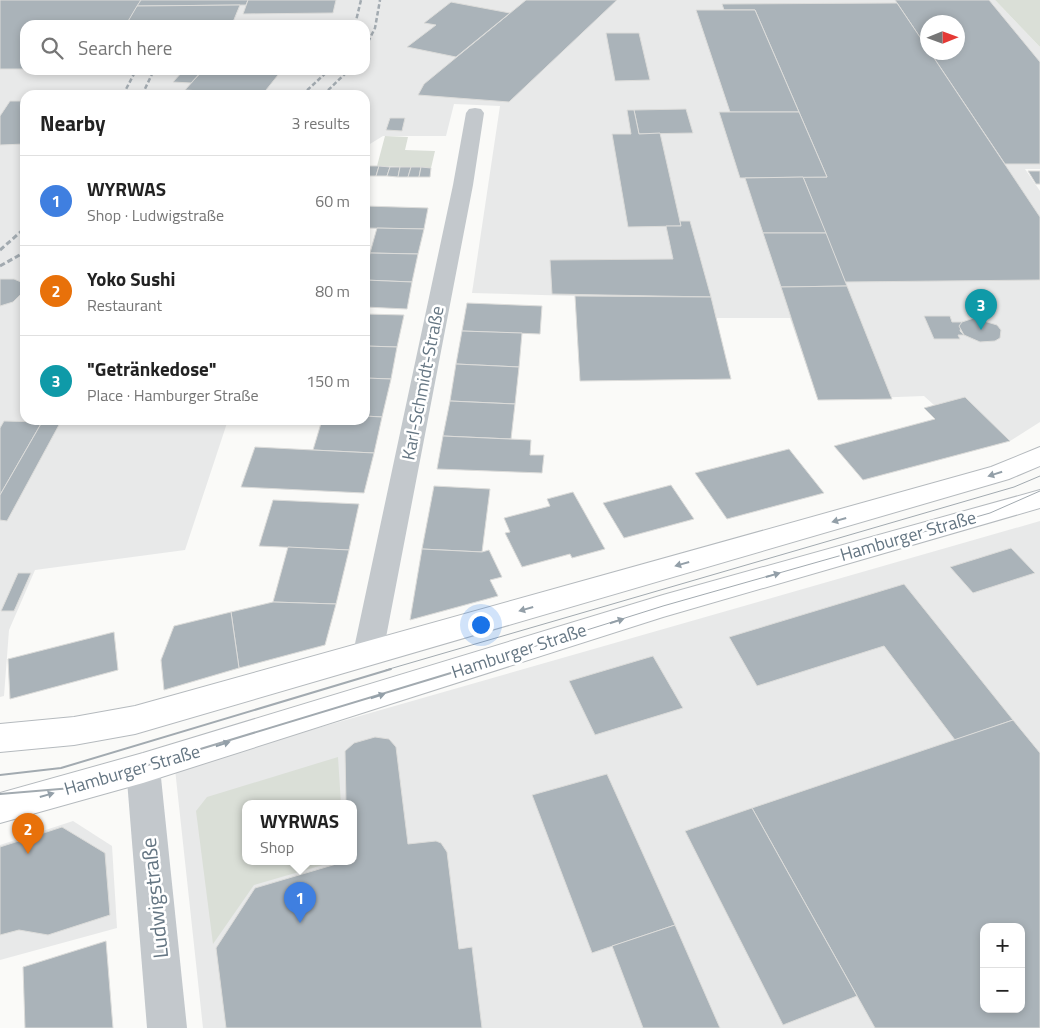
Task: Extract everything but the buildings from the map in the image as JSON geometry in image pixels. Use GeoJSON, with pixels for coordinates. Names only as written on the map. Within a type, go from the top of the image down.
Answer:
{"type":"FeatureCollection","features":[{"type":"Feature","properties":{"kind":"main road","name":"Hamburger Straße"},"geometry":{"type":"LineString","coordinates":[[0,738],[74,731],[135,720],[982,478],[1040,456]]}},
{"type":"Feature","properties":{"kind":"main road","name":"Hamburger Straße"},"geometry":{"type":"LineString","coordinates":[[0,808],[143,768],[663,606],[1040,499]]}},
{"type":"Feature","properties":{"kind":"street","name":"Karl-Schmidt-Straße"},"geometry":{"type":"LineString","coordinates":[[368,653],[475,113]]}},
{"type":"Feature","properties":{"kind":"street","name":"Ludwigstraße"},"geometry":{"type":"LineString","coordinates":[[143,768],[167,1028]]}},
{"type":"Feature","properties":{"kind":"shaded area"},"geometry":{"type":"Polygon","coordinates":[[[0,0],[995,0],[1040,47],[1040,169],[1025,169],[1040,191],[1040,422],[1010,441],[965,397],[934,405],[924,396],[818,400],[790,318],[716,318],[731,379],[580,381],[575,296],[472,293],[500,106],[454,104],[446,136],[383,136],[370,144],[370,90],[20,90],[20,425],[226,425],[185,550],[35,570],[9,630],[4,696],[0,697],[0,0]]]}},
{"type":"Feature","properties":{"kind":"shaded area"},"geometry":{"type":"Polygon","coordinates":[[[995,0],[1040,0],[1040,47],[995,0]]]}},
{"type":"Feature","properties":{"kind":"shaded area"},"geometry":{"type":"Polygon","coordinates":[[[385,136],[408,137],[405,150],[435,151],[431,168],[377,166],[385,136]]]}},
{"type":"Feature","properties":{"kind":"shaded area"},"geometry":{"type":"Polygon","coordinates":[[[1040,521],[1040,1028],[203,1028],[175,769],[1040,521]]]}},
{"type":"Feature","properties":{"kind":"shaded area"},"geometry":{"type":"Polygon","coordinates":[[[338,757],[341,800],[242,800],[242,865],[323,865],[254,885],[213,944],[196,811],[207,797],[338,757]]]}},
{"type":"Feature","properties":{"kind":"shaded area"},"geometry":{"type":"Polygon","coordinates":[[[73,821],[112,846],[117,928],[0,960],[0,845],[73,821]]]}},
{"type":"Feature","properties":{"kind":"tram line"},"geometry":{"type":"LineString","coordinates":[[386,670],[1014,487],[1040,476]]}},
{"type":"Feature","properties":{"kind":"tram line"},"geometry":{"type":"LineString","coordinates":[[460,670],[663,606],[990,513],[1040,491]]}},
{"type":"Feature","properties":{"kind":"tram line"},"geometry":{"type":"LineString","coordinates":[[0,775],[61,768],[391,669]]}},
{"type":"Feature","properties":{"kind":"tram line"},"geometry":{"type":"LineString","coordinates":[[0,794],[72,788],[464,669]]}},
{"type":"Feature","properties":{"kind":"railway"},"geometry":{"type":"LineString","coordinates":[[356,20],[361,0]]}},
{"type":"Feature","properties":{"kind":"railway"},"geometry":{"type":"LineString","coordinates":[[370,38],[375,28],[380,0]]}},
{"type":"Feature","properties":{"kind":"railway"},"geometry":{"type":"LineString","coordinates":[[126,90],[133,75]]}},
{"type":"Feature","properties":{"kind":"railway"},"geometry":{"type":"LineString","coordinates":[[144,90],[152,75]]}},
{"type":"Feature","properties":{"kind":"railway"},"geometry":{"type":"LineString","coordinates":[[307,90],[324,75]]}},
{"type":"Feature","properties":{"kind":"railway"},"geometry":{"type":"LineString","coordinates":[[328,90],[344,75]]}},
{"type":"Feature","properties":{"kind":"railway"},"geometry":{"type":"LineString","coordinates":[[0,250],[20,232]]}},
{"type":"Feature","properties":{"kind":"railway"},"geometry":{"type":"LineString","coordinates":[[0,266],[20,255]]}},
{"type":"Feature","properties":{"kind":"place","name":"\"Getränkedose\""},"geometry":{"type":"Point","coordinates":[981,330]}},
{"type":"Feature","properties":{"kind":"place","name":"Yoko Sushi"},"geometry":{"type":"Point","coordinates":[28,854]}},
{"type":"Feature","properties":{"kind":"place","name":"WYRWAS"},"geometry":{"type":"Point","coordinates":[300,923]}}]}
